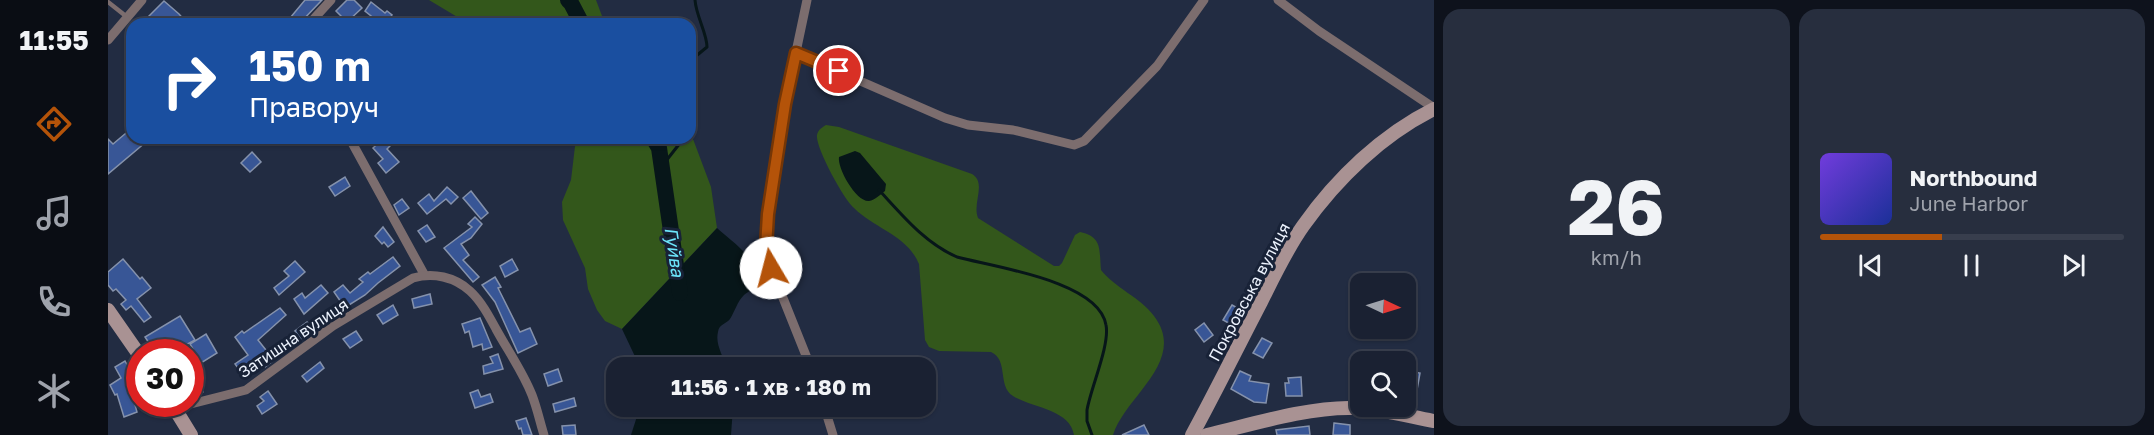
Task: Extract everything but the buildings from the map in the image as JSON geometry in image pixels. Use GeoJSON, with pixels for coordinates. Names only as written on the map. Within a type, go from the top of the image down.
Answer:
{"type":"FeatureCollection","features":[{"type":"Feature","properties":{"kind":"street"},"geometry":{"type":"LineString","coordinates":[[131,18],[142,0]]}},
{"type":"Feature","properties":{"kind":"street"},"geometry":{"type":"LineString","coordinates":[[314,18],[331,0]]}},
{"type":"Feature","properties":{"kind":"street"},"geometry":{"type":"LineString","coordinates":[[807,0],[785,104],[768,214],[766,247],[771,268],[807,357]]}},
{"type":"Feature","properties":{"kind":"street"},"geometry":{"type":"LineString","coordinates":[[796,53],[945,118],[968,125],[1012,130],[1074,145],[1084,141],[1157,66],[1204,0]]}},
{"type":"Feature","properties":{"kind":"street"},"geometry":{"type":"LineString","coordinates":[[1278,0],[1319,31],[1434,108]]}},
{"type":"Feature","properties":{"kind":"street"},"geometry":{"type":"LineString","coordinates":[[108,40],[126,24]]}},
{"type":"Feature","properties":{"kind":"street","name":"Покровська вулиця"},"geometry":{"type":"LineString","coordinates":[[1192,435],[1284,257],[1310,216],[1350,171],[1381,142],[1408,122],[1434,108]]}},
{"type":"Feature","properties":{"kind":"street"},"geometry":{"type":"LineString","coordinates":[[353,144],[424,274],[449,278],[462,284],[472,292],[485,309],[526,381],[544,435]]}},
{"type":"Feature","properties":{"kind":"street","name":"Затишна вулиця"},"geometry":{"type":"LineString","coordinates":[[204,399],[246,390],[333,327],[424,274]]}},
{"type":"Feature","properties":{"kind":"street"},"geometry":{"type":"LineString","coordinates":[[108,310],[128,339]]}},
{"type":"Feature","properties":{"kind":"street"},"geometry":{"type":"LineString","coordinates":[[1207,435],[1312,412],[1346,408],[1434,421]]}},
{"type":"Feature","properties":{"kind":"street"},"geometry":{"type":"LineString","coordinates":[[180,417],[191,435]]}},
{"type":"Feature","properties":{"kind":"street"},"geometry":{"type":"LineString","coordinates":[[827,417],[833,435]]}},
{"type":"Feature","properties":{"kind":"lane"},"geometry":{"type":"LineString","coordinates":[[108,2],[128,18]]}},
{"type":"Feature","properties":{"kind":"green space"},"geometry":{"type":"Polygon","coordinates":[[[429,0],[596,0],[603,18],[459,18],[429,0]]]}},
{"type":"Feature","properties":{"kind":"green space"},"geometry":{"type":"Polygon","coordinates":[[[826,125],[839,127],[972,174],[979,188],[978,218],[1054,266],[1062,263],[1075,235],[1080,232],[1093,237],[1100,251],[1101,270],[1154,316],[1162,332],[1164,348],[1151,378],[1129,406],[1113,435],[1074,435],[1071,426],[1058,414],[1013,396],[1005,386],[1000,361],[991,352],[939,351],[929,347],[925,340],[919,264],[914,254],[899,239],[862,215],[849,203],[825,161],[818,141],[818,132],[826,125]]]}},
{"type":"Feature","properties":{"kind":"green space"},"geometry":{"type":"Polygon","coordinates":[[[575,144],[695,144],[711,187],[717,228],[622,329],[605,321],[597,310],[588,289],[585,268],[563,220],[562,202],[571,180],[575,144]]]}},
{"type":"Feature","properties":{"kind":"shaded area"},"geometry":{"type":"Polygon","coordinates":[[[855,151],[860,153],[886,184],[885,191],[869,201],[859,196],[848,184],[839,162],[839,157],[855,151]]]}},
{"type":"Feature","properties":{"kind":"shaded area"},"geometry":{"type":"Polygon","coordinates":[[[717,228],[744,252],[755,267],[758,274],[755,286],[742,298],[730,319],[719,329],[717,336],[722,357],[635,357],[622,329],[717,228]]]}},
{"type":"Feature","properties":{"kind":"shaded area"},"geometry":{"type":"Polygon","coordinates":[[[637,417],[732,417],[731,435],[631,435],[637,417]]]}},
{"type":"Feature","properties":{"kind":"waterway","name":"Гуйва"},"geometry":{"type":"LineString","coordinates":[[568,0],[579,18]]}},
{"type":"Feature","properties":{"kind":"waterway"},"geometry":{"type":"LineString","coordinates":[[695,0],[707,47],[696,56]]}},
{"type":"Feature","properties":{"kind":"waterway","name":"Гуйва"},"geometry":{"type":"LineString","coordinates":[[657,144],[680,293]]}},
{"type":"Feature","properties":{"kind":"waterway"},"geometry":{"type":"LineString","coordinates":[[662,166],[679,144]]}},
{"type":"Feature","properties":{"kind":"waterway"},"geometry":{"type":"LineString","coordinates":[[879,190],[915,228],[945,251],[957,257],[1043,278],[1085,297],[1099,310],[1106,325],[1106,333],[1103,355],[1087,410],[1087,421],[1092,435]]}},
{"type":"Feature","properties":{"kind":"route"},"geometry":{"type":"LineString","coordinates":[[771,268],[766,247],[768,214],[785,104],[796,53],[839,71]]}}]}
